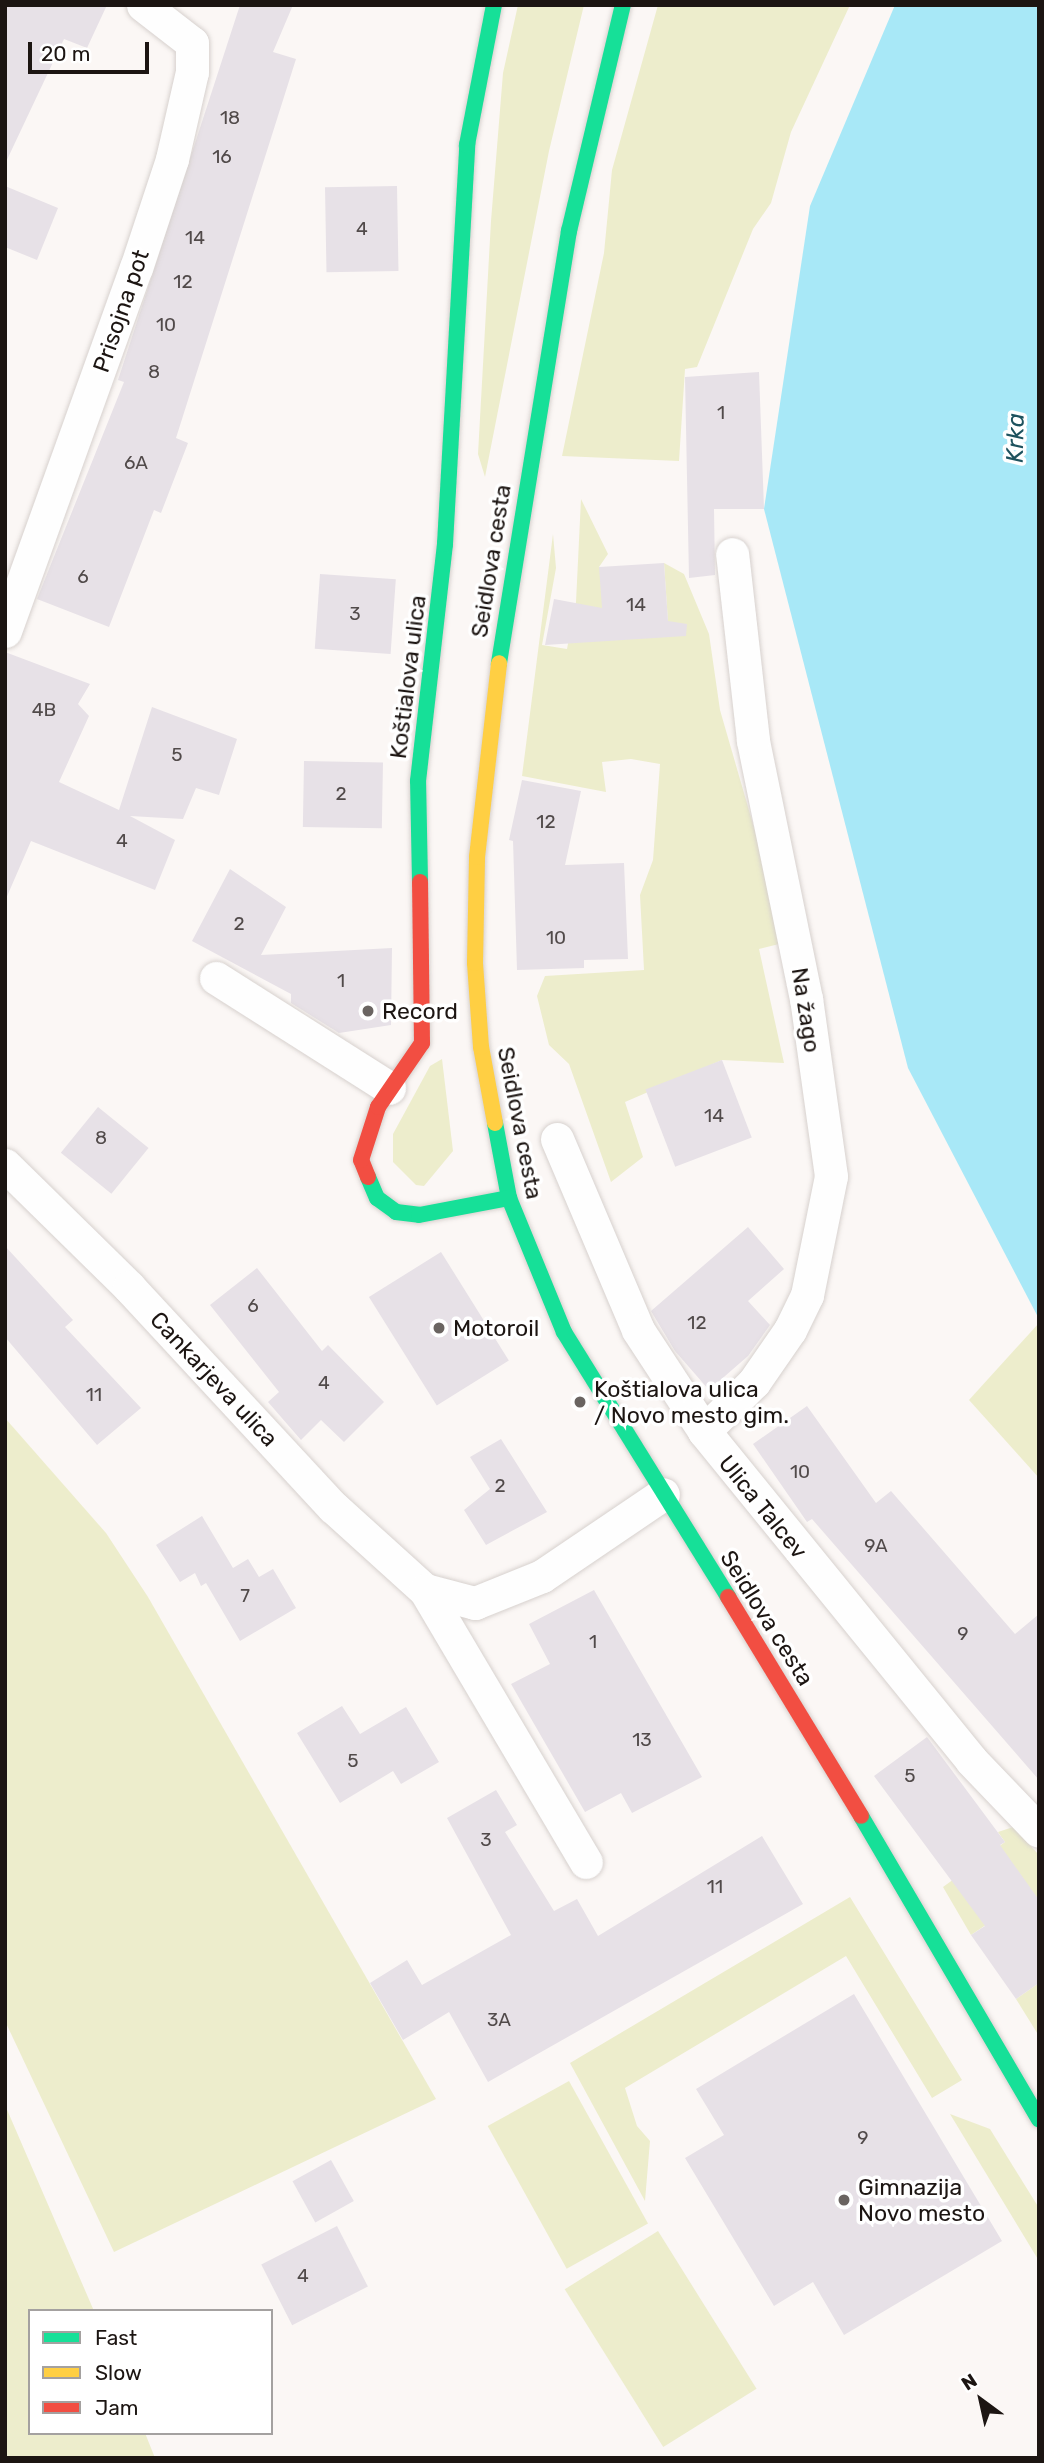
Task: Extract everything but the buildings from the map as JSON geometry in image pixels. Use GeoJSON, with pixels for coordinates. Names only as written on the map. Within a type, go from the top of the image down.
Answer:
{"type":"FeatureCollection","features":[{"type":"Feature","properties":{"kind":"street","name":"Prisojna pot"},"geometry":{"type":"LineString","coordinates":[[5,631],[172,159],[192,72],[192,43],[143,5]]}},
{"type":"Feature","properties":{"kind":"street","name":"Koštialova ulica"},"geometry":{"type":"LineString","coordinates":[[494,5],[467,145],[445,544],[418,781],[422,1042],[389,1088],[367,1132],[361,1160],[377,1198],[396,1212],[419,1215],[509,1198]]}},
{"type":"Feature","properties":{"kind":"street","name":"Seidlova cesta"},"geometry":{"type":"LineString","coordinates":[[622,5],[569,231],[538,406],[505,607],[477,857],[475,963],[481,1047],[509,1198],[564,1332],[835,1771],[1039,2120]]}},
{"type":"Feature","properties":{"kind":"street","name":"Na žago"},"geometry":{"type":"LineString","coordinates":[[704,1431],[754,1382],[790,1330],[807,1295],[831,1176],[806,999],[753,740],[732,554]]}},
{"type":"Feature","properties":{"kind":"street"},"geometry":{"type":"LineString","coordinates":[[216,978],[389,1088]]}},
{"type":"Feature","properties":{"kind":"street","name":"Ulica Talcev"},"geometry":{"type":"LineString","coordinates":[[557,1139],[638,1330],[704,1431],[971,1760],[1039,1831]]}},
{"type":"Feature","properties":{"kind":"street","name":"Cankarjeva ulica"},"geometry":{"type":"LineString","coordinates":[[5,1165],[129,1287],[332,1507],[425,1590],[586,1862]]}},
{"type":"Feature","properties":{"kind":"street","name":"Cankarjeva ulica"},"geometry":{"type":"LineString","coordinates":[[425,1590],[475,1603],[542,1576],[663,1494]]}},
{"type":"Feature","properties":{"kind":"green space"},"geometry":{"type":"Polygon","coordinates":[[[518,5],[584,5],[549,151],[485,477],[478,454],[491,221],[503,73],[518,5]]]}},
{"type":"Feature","properties":{"kind":"green space"},"geometry":{"type":"Polygon","coordinates":[[[658,5],[850,5],[791,132],[771,203],[753,229],[697,367],[685,369],[679,461],[562,456],[604,253],[612,170],[658,5]]]}},
{"type":"Feature","properties":{"kind":"green space"},"geometry":{"type":"Polygon","coordinates":[[[581,499],[608,554],[599,567],[669,637],[664,563],[684,574],[709,634],[720,710],[787,942],[759,949],[784,1063],[722,1060],[625,1102],[643,1157],[611,1182],[569,1064],[549,1045],[537,996],[545,976],[644,970],[640,895],[653,860],[660,764],[631,759],[602,762],[606,792],[522,776],[553,534],[556,568],[542,645],[567,649],[576,602],[581,499]]]}},
{"type":"Feature","properties":{"kind":"green space"},"geometry":{"type":"Polygon","coordinates":[[[442,1059],[453,1151],[424,1186],[416,1185],[393,1162],[393,1134],[430,1066],[442,1059]]]}},
{"type":"Feature","properties":{"kind":"green space"},"geometry":{"type":"Polygon","coordinates":[[[1039,1323],[1039,1478],[969,1400],[1039,1323]]]}},
{"type":"Feature","properties":{"kind":"green space"},"geometry":{"type":"Polygon","coordinates":[[[5,1418],[106,1533],[148,1597],[436,2099],[114,2252],[5,2021],[5,1418]]]}},
{"type":"Feature","properties":{"kind":"green space"},"geometry":{"type":"Polygon","coordinates":[[[1013,1827],[1039,1855],[1039,1900],[1033,1893],[971,1935],[943,1887],[1005,1842],[998,1832],[1013,1827]]]}},
{"type":"Feature","properties":{"kind":"green space"},"geometry":{"type":"Polygon","coordinates":[[[850,1897],[962,2080],[932,2098],[846,1956],[625,2088],[637,2126],[650,2141],[645,2201],[570,2063],[850,1897]]]}},
{"type":"Feature","properties":{"kind":"green space"},"geometry":{"type":"Polygon","coordinates":[[[1039,1983],[1039,2036],[1016,1999],[1039,1983]]]}},
{"type":"Feature","properties":{"kind":"green space"},"geometry":{"type":"Polygon","coordinates":[[[569,2081],[648,2224],[567,2269],[488,2126],[569,2081]]]}},
{"type":"Feature","properties":{"kind":"green space"},"geometry":{"type":"Polygon","coordinates":[[[5,2105],[93,2309],[28,2309],[28,2435],[146,2435],[155,2458],[5,2458],[5,2105]]]}},
{"type":"Feature","properties":{"kind":"green space"},"geometry":{"type":"Polygon","coordinates":[[[950,2114],[990,2129],[1039,2208],[1039,2261],[950,2114]]]}},
{"type":"Feature","properties":{"kind":"green space"},"geometry":{"type":"Polygon","coordinates":[[[658,2231],[757,2389],[663,2447],[565,2289],[658,2231]]]}},
{"type":"Feature","properties":{"kind":"water","name":"Krka"},"geometry":{"type":"Polygon","coordinates":[[[895,5],[1039,5],[1039,1319],[908,1068],[764,509],[810,206],[895,5]]]}},
{"type":"Feature","properties":{"kind":"traffic: fast"},"geometry":{"type":"LineString","coordinates":[[420,882],[418,781],[445,544],[467,145],[494,5]]}},
{"type":"Feature","properties":{"kind":"traffic: fast"},"geometry":{"type":"LineString","coordinates":[[499,663],[569,231],[623,5]]}},
{"type":"Feature","properties":{"kind":"traffic: fast"},"geometry":{"type":"LineString","coordinates":[[495,1123],[509,1198],[564,1332],[728,1597]]}},
{"type":"Feature","properties":{"kind":"traffic: fast"},"geometry":{"type":"LineString","coordinates":[[368,1177],[377,1198],[396,1212],[419,1215],[509,1198]]}},
{"type":"Feature","properties":{"kind":"traffic: fast"},"geometry":{"type":"LineString","coordinates":[[861,1816],[1039,2120]]}},
{"type":"Feature","properties":{"kind":"traffic: slow"},"geometry":{"type":"LineString","coordinates":[[495,1123],[481,1047],[475,963],[477,857],[499,663]]}},
{"type":"Feature","properties":{"kind":"traffic: jam"},"geometry":{"type":"LineString","coordinates":[[368,1177],[361,1160],[378,1107],[422,1043],[420,882]]}},
{"type":"Feature","properties":{"kind":"traffic: jam"},"geometry":{"type":"LineString","coordinates":[[728,1597],[861,1816]]}},
{"type":"Feature","properties":{"kind":"place","name":"Record"},"geometry":{"type":"Point","coordinates":[368,1011]}},
{"type":"Feature","properties":{"kind":"place","name":"Motoroil"},"geometry":{"type":"Point","coordinates":[439,1328]}},
{"type":"Feature","properties":{"kind":"place","name":"Koštialova ulica / Novo mesto gim."},"geometry":{"type":"Point","coordinates":[580,1402]}},
{"type":"Feature","properties":{"kind":"place","name":"Gimnazija Novo mesto"},"geometry":{"type":"Point","coordinates":[844,2200]}}]}
